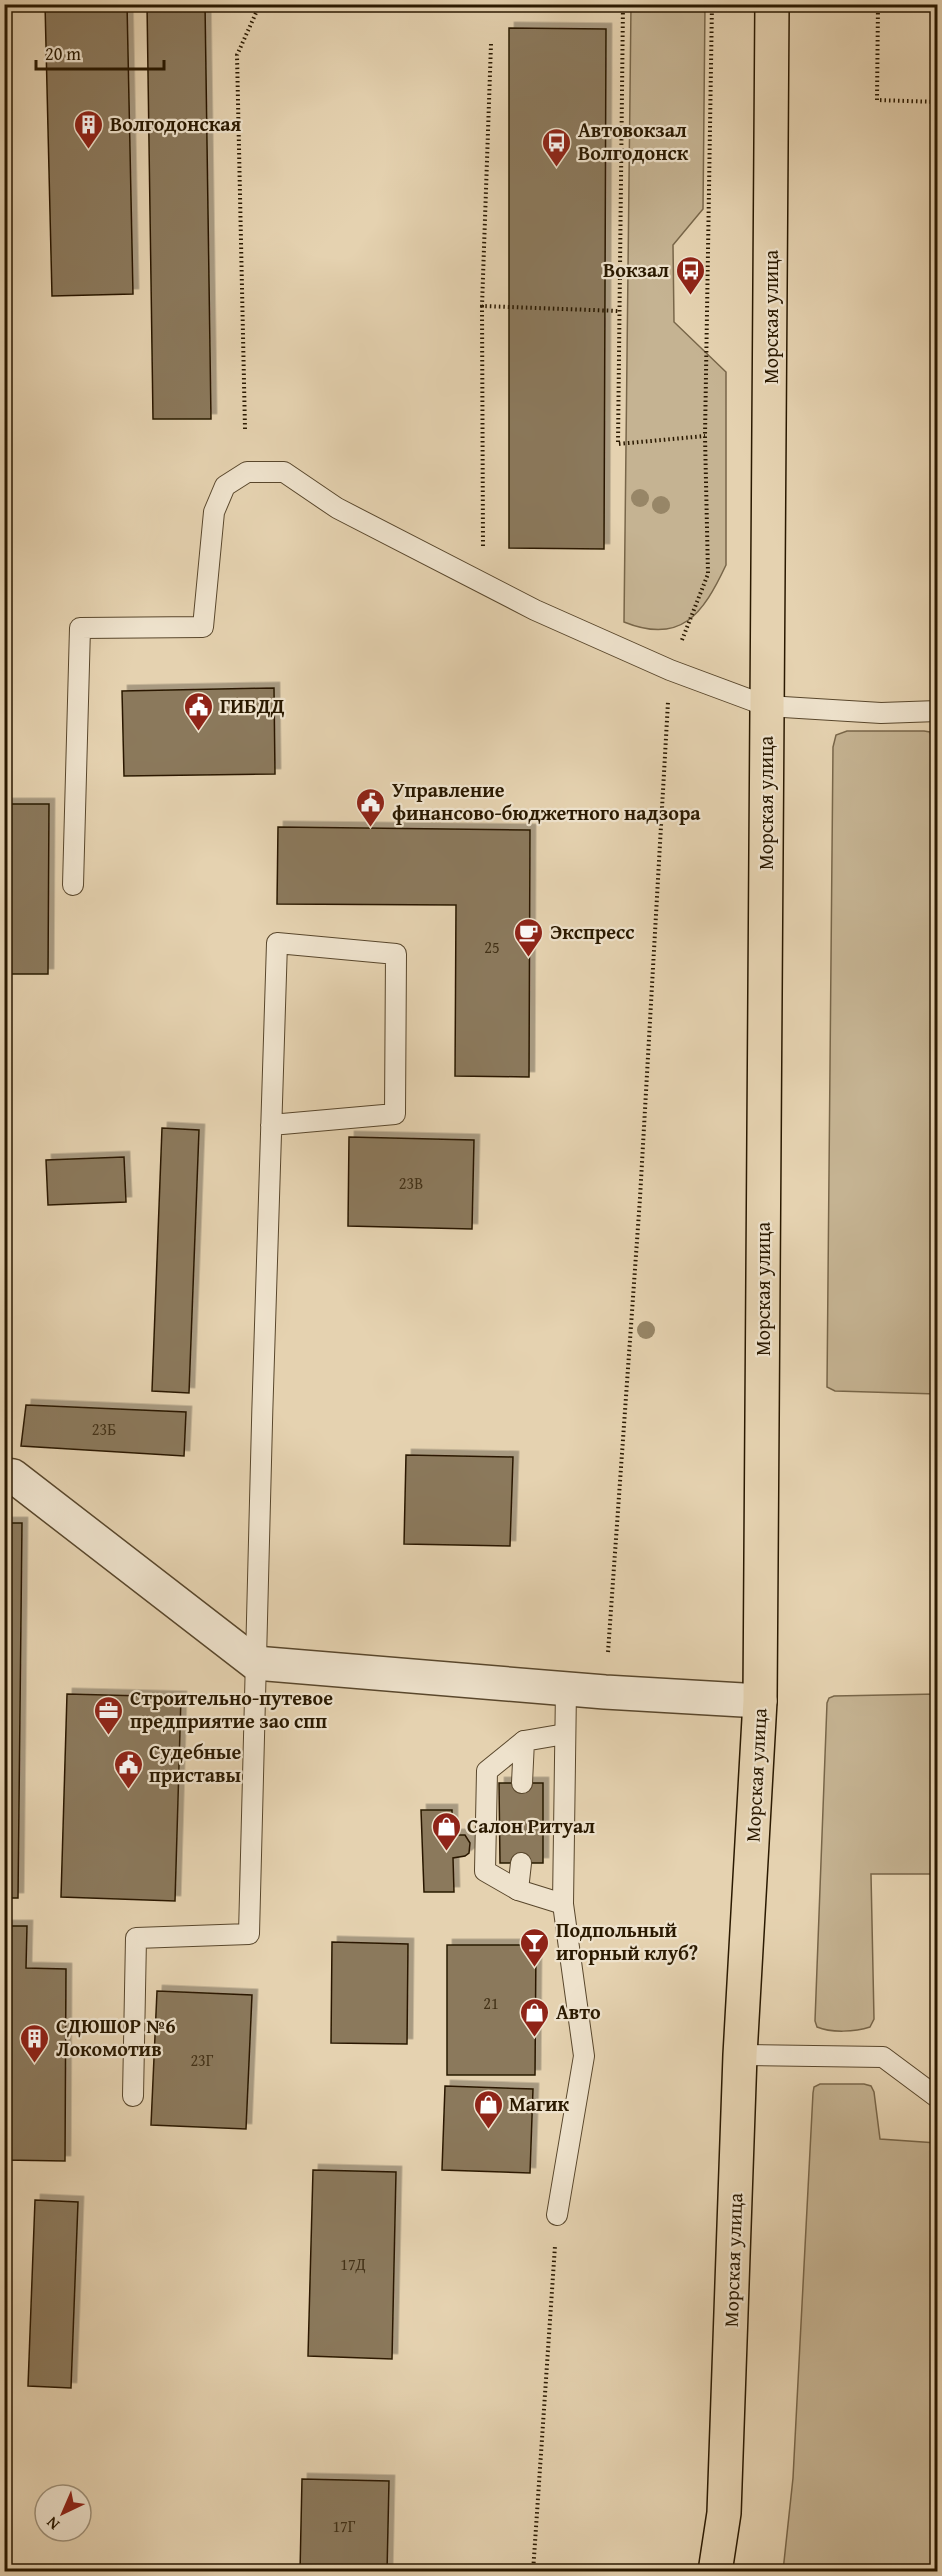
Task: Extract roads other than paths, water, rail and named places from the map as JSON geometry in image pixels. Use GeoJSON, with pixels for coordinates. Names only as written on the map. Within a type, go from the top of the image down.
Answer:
{"type":"FeatureCollection","features":[{"type":"Feature","properties":{"kind":"main road","name":"Морская улица"},"geometry":{"type":"LineString","coordinates":[[715,2571],[724,2513],[740,2055],[760,1701],[772,4]]}},
{"type":"Feature","properties":{"kind":"street"},"geometry":{"type":"LineString","coordinates":[[4,1475],[13,1476],[255,1663],[605,1692],[760,1701]]}},
{"type":"Feature","properties":{"kind":"lane"},"geometry":{"type":"LineString","coordinates":[[74,885],[80,628],[203,627],[214,512],[225,486],[247,472],[284,472],[337,508],[535,610],[670,670],[767,706],[881,713],[938,711]]}},
{"type":"Feature","properties":{"kind":"lane"},"geometry":{"type":"LineString","coordinates":[[133,2096],[136,1938],[249,1934],[255,1663],[271,1125],[277,943],[396,954],[395,1114],[271,1125]]}},
{"type":"Feature","properties":{"kind":"lane"},"geometry":{"type":"LineString","coordinates":[[557,2215],[584,2056],[562,1904],[566,1689]]}},
{"type":"Feature","properties":{"kind":"lane"},"geometry":{"type":"LineString","coordinates":[[562,1904],[518,1890],[485,1871],[487,1771],[524,1741],[565,1734]]}},
{"type":"Feature","properties":{"kind":"lane"},"geometry":{"type":"LineString","coordinates":[[522,1782],[524,1741]]}},
{"type":"Feature","properties":{"kind":"lane"},"geometry":{"type":"LineString","coordinates":[[518,1890],[521,1863]]}},
{"type":"Feature","properties":{"kind":"lane"},"geometry":{"type":"LineString","coordinates":[[740,2055],[883,2057],[938,2098]]}},
{"type":"Feature","properties":{"kind":"place","name":"Волгодонская"},"geometry":{"type":"Point","coordinates":[89,150]}},
{"type":"Feature","properties":{"kind":"place","name":"Автовокзал Волгодонск"},"geometry":{"type":"Point","coordinates":[557,168]}},
{"type":"Feature","properties":{"kind":"place","name":"Вокзал"},"geometry":{"type":"Point","coordinates":[690,296]}},
{"type":"Feature","properties":{"kind":"place","name":"ГИБДД"},"geometry":{"type":"Point","coordinates":[199,732]}},
{"type":"Feature","properties":{"kind":"place","name":"Управление финансово-бюджетного надзора"},"geometry":{"type":"Point","coordinates":[371,828]}},
{"type":"Feature","properties":{"kind":"place","name":"Экспресс"},"geometry":{"type":"Point","coordinates":[529,958]}},
{"type":"Feature","properties":{"kind":"place","name":"Строительно-путевое предприятие зао спп"},"geometry":{"type":"Point","coordinates":[109,1736]}},
{"type":"Feature","properties":{"kind":"place","name":"Судебные приставы"},"geometry":{"type":"Point","coordinates":[128,1790]}},
{"type":"Feature","properties":{"kind":"place","name":"Салон Ритуал"},"geometry":{"type":"Point","coordinates":[446,1852]}},
{"type":"Feature","properties":{"kind":"place","name":"Подпольный игорный клуб?"},"geometry":{"type":"Point","coordinates":[535,1968]}},
{"type":"Feature","properties":{"kind":"place","name":"Авто"},"geometry":{"type":"Point","coordinates":[535,2038]}},
{"type":"Feature","properties":{"kind":"place","name":"СДЮШОР №6 Локомотив"},"geometry":{"type":"Point","coordinates":[35,2064]}},
{"type":"Feature","properties":{"kind":"place","name":"Магик"},"geometry":{"type":"Point","coordinates":[488,2130]}}]}
